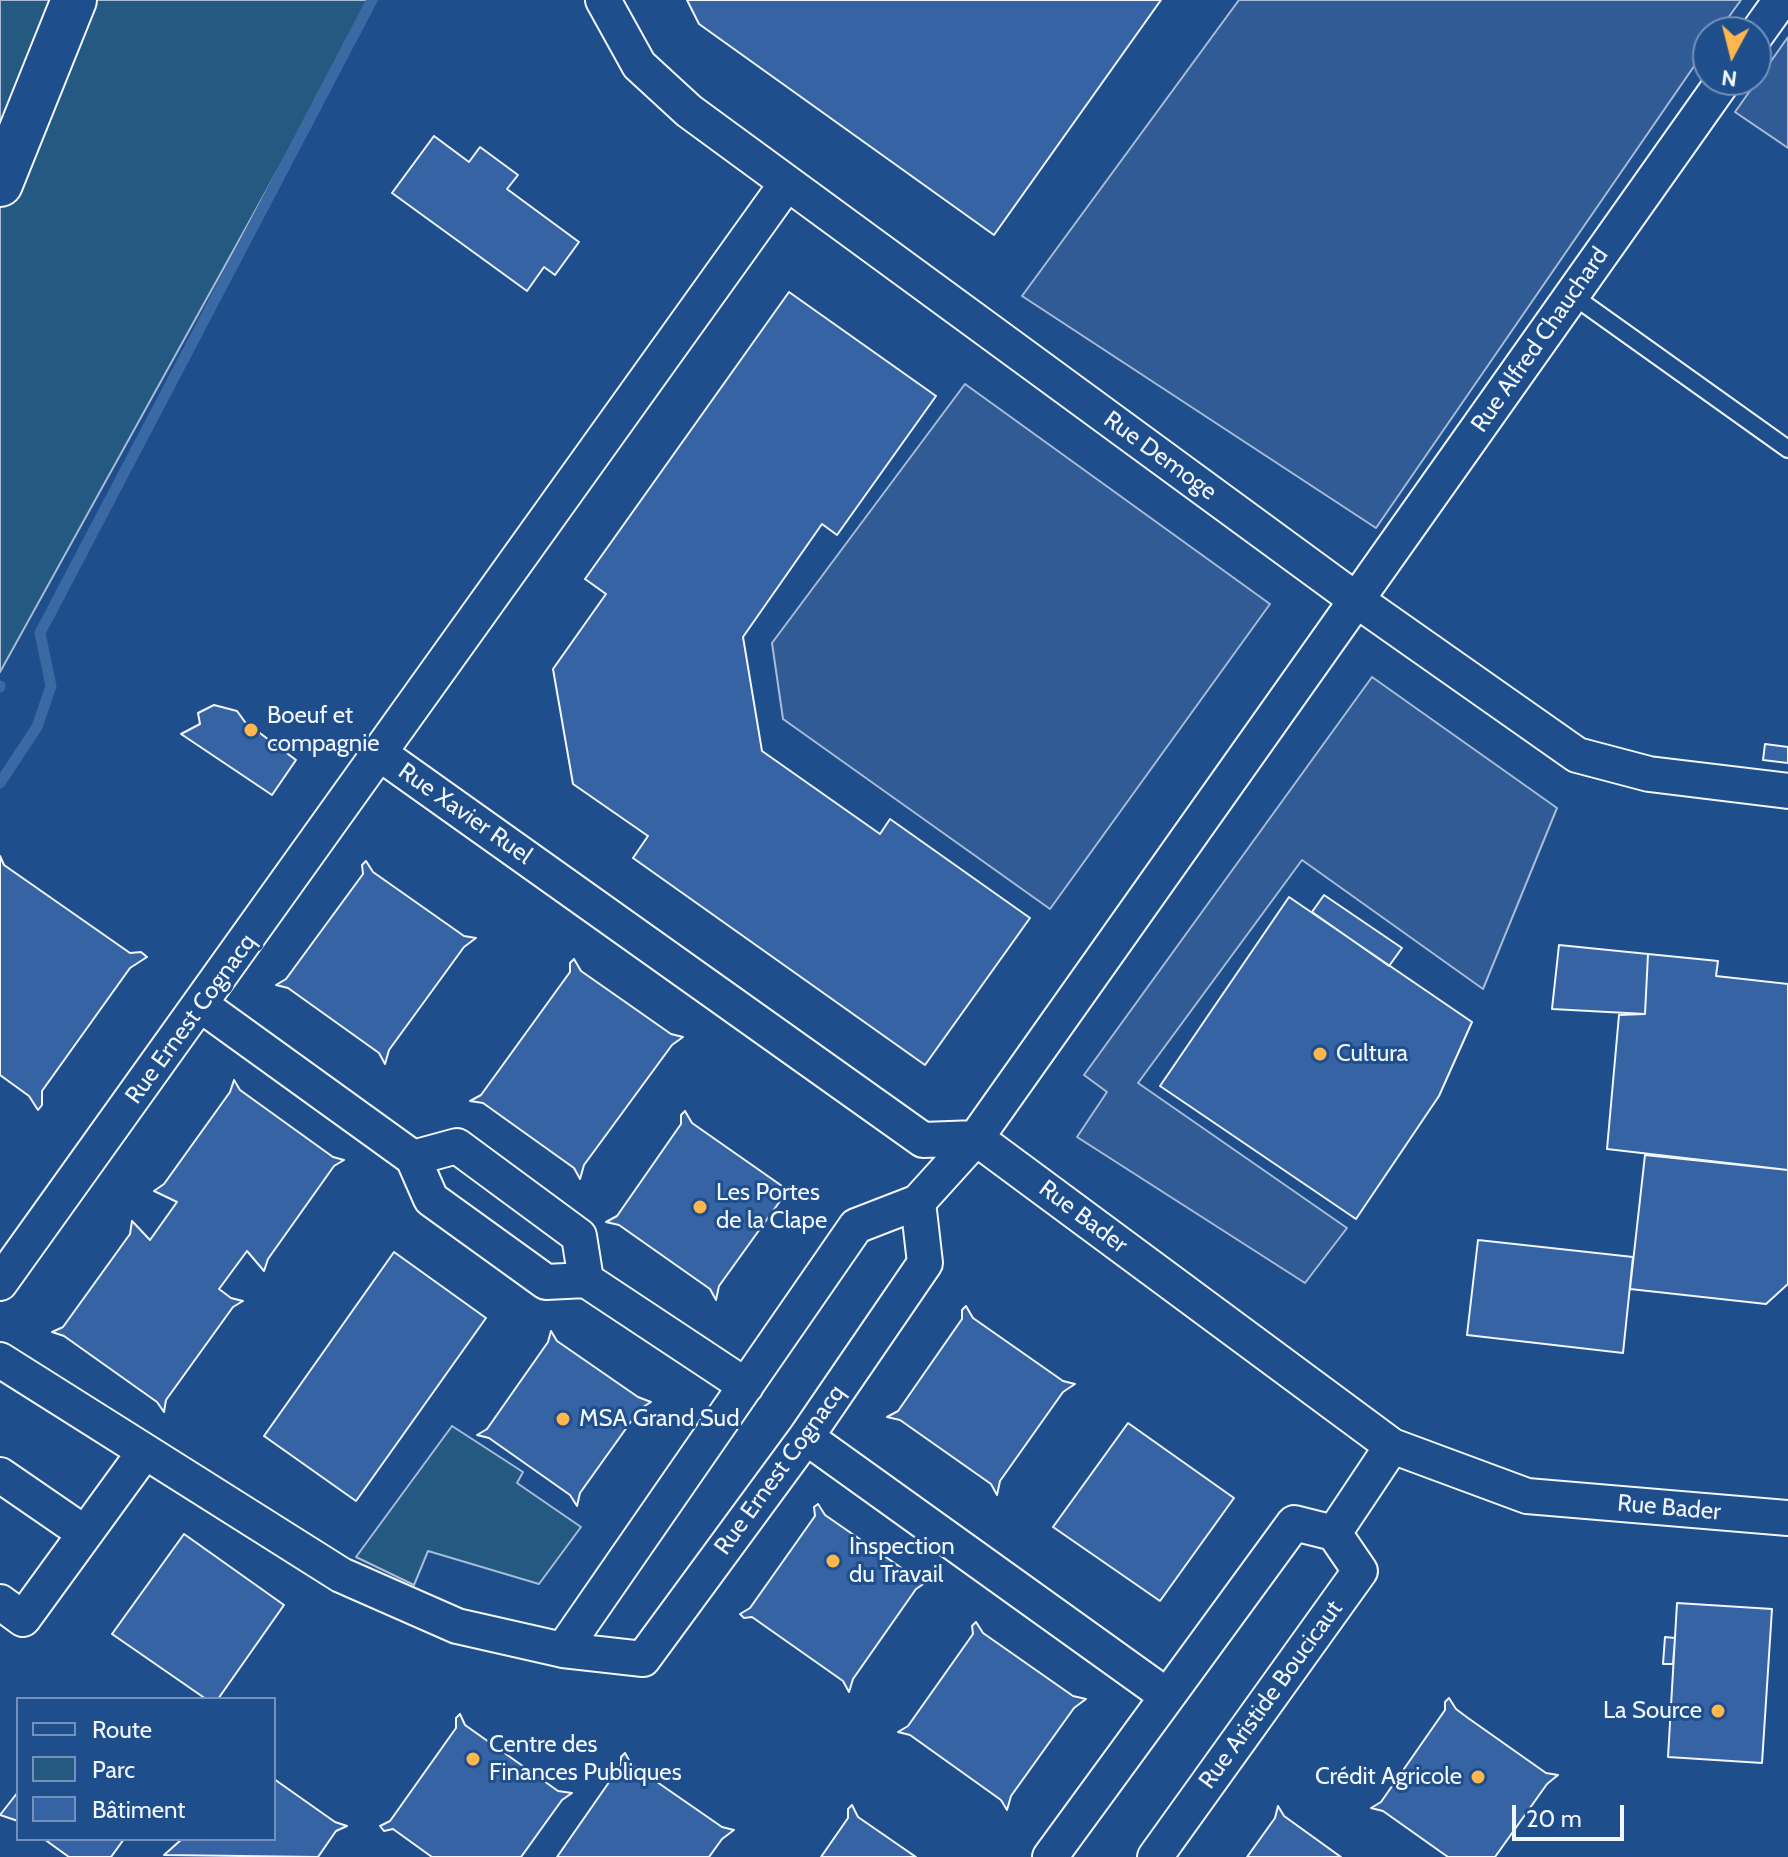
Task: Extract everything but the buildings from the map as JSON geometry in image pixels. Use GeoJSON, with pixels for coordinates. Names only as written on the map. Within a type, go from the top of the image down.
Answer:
{"type":"FeatureCollection","features":[{"type":"Feature","properties":{"kind":"highway"},"geometry":{"type":"LineString","coordinates":[[0,184],[74,0]]}},
{"type":"Feature","properties":{"kind":"street","name":"Rue Demoge"},"geometry":{"type":"LineString","coordinates":[[603,0],[639,65],[689,111],[1355,599],[1577,755],[1649,774],[1788,791]]}},
{"type":"Feature","properties":{"kind":"street","name":"Rue Alfred Chauchard"},"geometry":{"type":"LineString","coordinates":[[1355,599],[1713,96]]}},
{"type":"Feature","properties":{"kind":"street","name":"Rue Xavier Ruel"},"geometry":{"type":"LineString","coordinates":[[787,183],[379,753],[923,1140],[976,1138]]}},
{"type":"Feature","properties":{"kind":"street"},"geometry":{"type":"LineString","coordinates":[[563,1650],[856,1226],[918,1202],[976,1138],[1355,599]]}},
{"type":"Feature","properties":{"kind":"street","name":"Rue Ernest Cognacq"},"geometry":{"type":"LineString","coordinates":[[0,1283],[379,753]]}},
{"type":"Feature","properties":{"kind":"street"},"geometry":{"type":"LineString","coordinates":[[201,1005],[413,1158],[431,1199],[546,1282],[586,1280],[746,1386]]}},
{"type":"Feature","properties":{"kind":"street","name":"Rue Bader"},"geometry":{"type":"LineString","coordinates":[[976,1138],[1392,1446],[1527,1496],[1788,1518]]}},
{"type":"Feature","properties":{"kind":"street"},"geometry":{"type":"LineString","coordinates":[[413,1158],[457,1146],[579,1236],[586,1280]]}},
{"type":"Feature","properties":{"kind":"street","name":"Rue Ernest Cognacq"},"geometry":{"type":"LineString","coordinates":[[0,1360],[143,1454],[341,1575],[457,1626],[563,1650],[643,1659],[806,1437],[925,1263],[918,1202]]}},
{"type":"Feature","properties":{"kind":"street"},"geometry":{"type":"LineString","coordinates":[[806,1437],[1167,1696]]}},
{"type":"Feature","properties":{"kind":"street"},"geometry":{"type":"LineString","coordinates":[[1050,1857],[1294,1523],[1334,1533],[1392,1446]]}},
{"type":"Feature","properties":{"kind":"street"},"geometry":{"type":"LineString","coordinates":[[0,1602],[23,1619],[83,1532],[143,1454]]}},
{"type":"Feature","properties":{"kind":"street"},"geometry":{"type":"LineString","coordinates":[[0,1475],[83,1532]]}},
{"type":"Feature","properties":{"kind":"street","name":"Rue Aristide Boucicaut"},"geometry":{"type":"LineString","coordinates":[[1155,1857],[1360,1571],[1334,1533]]}},
{"type":"Feature","properties":{"kind":"lane"},"geometry":{"type":"LineString","coordinates":[[1572,295],[1788,449]]}},
{"type":"Feature","properties":{"kind":"green space"},"geometry":{"type":"Polygon","coordinates":[[[0,0],[372,0],[0,672],[0,0]]]}},
{"type":"Feature","properties":{"kind":"green space"},"geometry":{"type":"Polygon","coordinates":[[[452,1426],[523,1472],[517,1483],[581,1527],[539,1584],[428,1551],[414,1585],[356,1557],[452,1426]]]}},
{"type":"Feature","properties":{"kind":"shaded area"},"geometry":{"type":"Polygon","coordinates":[[[1239,0],[1741,0],[1730,16],[1692,16],[1692,69],[1376,528],[1022,296],[1239,0]]]}},
{"type":"Feature","properties":{"kind":"shaded area"},"geometry":{"type":"Polygon","coordinates":[[[1788,37],[1788,148],[1735,112],[1746,96],[1772,96],[1772,60],[1788,37]]]}},
{"type":"Feature","properties":{"kind":"shaded area"},"geometry":{"type":"Polygon","coordinates":[[[965,384],[1270,604],[1050,909],[783,719],[772,643],[965,384]]]}},
{"type":"Feature","properties":{"kind":"shaded area"},"geometry":{"type":"Polygon","coordinates":[[[1372,677],[1557,808],[1483,989],[1302,860],[1138,1083],[1347,1228],[1305,1283],[1077,1137],[1107,1092],[1084,1075],[1372,677]]]}},
{"type":"Feature","properties":{"kind":"waterway"},"geometry":{"type":"LineString","coordinates":[[0,783],[37,727],[51,686],[40,633],[372,0]]}},
{"type":"Feature","properties":{"kind":"place","name":"Boeuf et compagnie"},"geometry":{"type":"Point","coordinates":[251,730]}},
{"type":"Feature","properties":{"kind":"place","name":"Cultura"},"geometry":{"type":"Point","coordinates":[1320,1054]}},
{"type":"Feature","properties":{"kind":"place","name":"Les Portes de la Clape"},"geometry":{"type":"Point","coordinates":[700,1207]}},
{"type":"Feature","properties":{"kind":"place","name":"MSA Grand Sud"},"geometry":{"type":"Point","coordinates":[563,1419]}},
{"type":"Feature","properties":{"kind":"place","name":"Inspection du Travail"},"geometry":{"type":"Point","coordinates":[833,1561]}},
{"type":"Feature","properties":{"kind":"place","name":"La Source"},"geometry":{"type":"Point","coordinates":[1718,1711]}},
{"type":"Feature","properties":{"kind":"place","name":"Centre des Finances Publiques"},"geometry":{"type":"Point","coordinates":[473,1759]}},
{"type":"Feature","properties":{"kind":"place","name":"Crédit Agricole"},"geometry":{"type":"Point","coordinates":[1478,1777]}}]}
